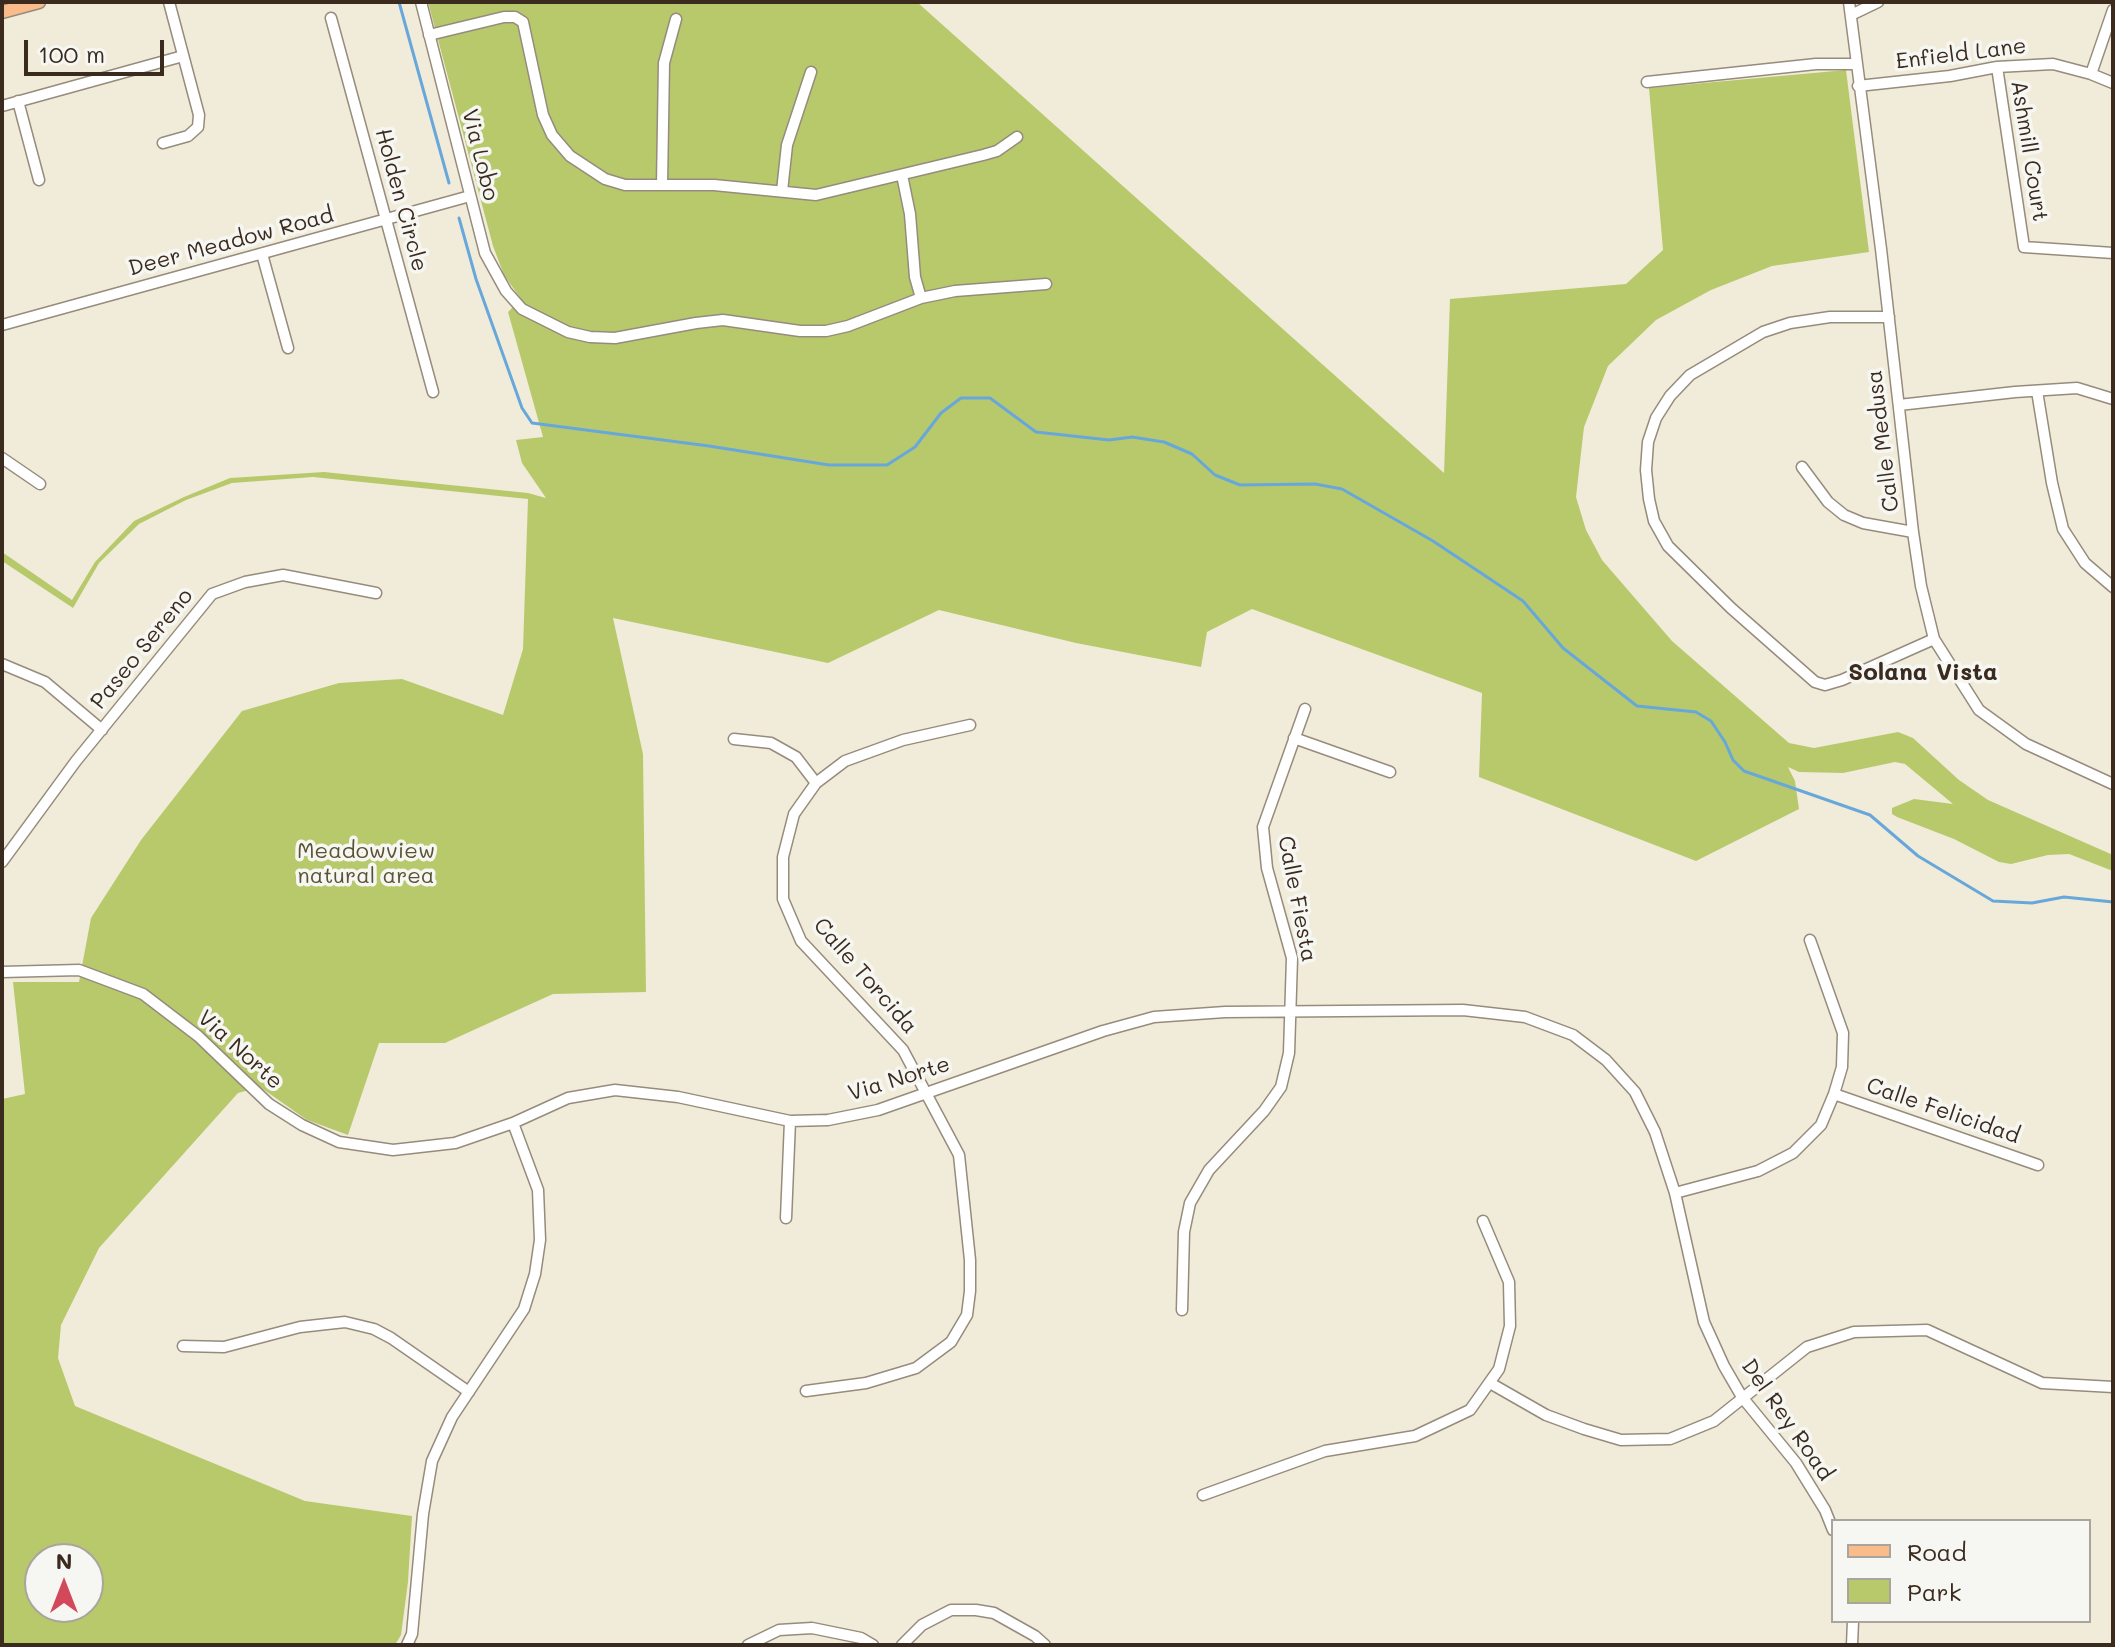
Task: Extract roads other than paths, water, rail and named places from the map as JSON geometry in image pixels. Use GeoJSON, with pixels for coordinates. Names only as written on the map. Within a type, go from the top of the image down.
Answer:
{"type":"FeatureCollection","features":[{"type":"Feature","properties":{"kind":"main road"},"geometry":{"type":"LineString","coordinates":[[2,12],[39,2]]}},
{"type":"Feature","properties":{"kind":"street"},"geometry":{"type":"LineString","coordinates":[[163,143],[188,136],[198,127],[199,115],[169,2]]}},
{"type":"Feature","properties":{"kind":"street","name":"Via Lobo"},"geometry":{"type":"LineString","coordinates":[[421,2],[485,253],[494,273],[522,309],[568,332],[615,338],[723,320],[800,331],[826,331],[848,326],[921,298]]}},
{"type":"Feature","properties":{"kind":"street","name":"Calle Medusa"},"geometry":{"type":"LineString","coordinates":[[1849,2],[1913,532],[1921,586],[1934,639],[1979,710],[2026,744],[2113,784]]}},
{"type":"Feature","properties":{"kind":"street"},"geometry":{"type":"LineString","coordinates":[[1851,15],[1878,2]]}},
{"type":"Feature","properties":{"kind":"street"},"geometry":{"type":"LineString","coordinates":[[2091,74],[2113,10]]}},
{"type":"Feature","properties":{"kind":"street"},"geometry":{"type":"LineString","coordinates":[[429,35],[504,17],[515,17],[523,22],[543,115],[552,135],[570,156],[605,179],[625,185],[714,185],[816,195],[997,151],[1017,137]]}},
{"type":"Feature","properties":{"kind":"street","name":"Holden Circle"},"geometry":{"type":"LineString","coordinates":[[331,18],[433,392]]}},
{"type":"Feature","properties":{"kind":"street"},"geometry":{"type":"LineString","coordinates":[[662,185],[664,63],[676,19]]}},
{"type":"Feature","properties":{"kind":"street"},"geometry":{"type":"LineString","coordinates":[[2,106],[183,56]]}},
{"type":"Feature","properties":{"kind":"street"},"geometry":{"type":"LineString","coordinates":[[1647,82],[1816,64],[1857,64]]}},
{"type":"Feature","properties":{"kind":"street","name":"Enfield Lane"},"geometry":{"type":"LineString","coordinates":[[1858,86],[1950,76],[1997,67],[2053,64],[2113,83]]}},
{"type":"Feature","properties":{"kind":"street","name":"Ashmill Court"},"geometry":{"type":"LineString","coordinates":[[1997,67],[2024,247],[2113,253]]}},
{"type":"Feature","properties":{"kind":"street"},"geometry":{"type":"LineString","coordinates":[[782,191],[787,145],[811,72]]}},
{"type":"Feature","properties":{"kind":"street"},"geometry":{"type":"LineString","coordinates":[[18,101],[39,180]]}},
{"type":"Feature","properties":{"kind":"street"},"geometry":{"type":"LineString","coordinates":[[902,175],[910,214],[915,277],[921,298],[955,291],[1046,284]]}},
{"type":"Feature","properties":{"kind":"street","name":"Deer Meadow Road"},"geometry":{"type":"LineString","coordinates":[[2,325],[470,196]]}},
{"type":"Feature","properties":{"kind":"street"},"geometry":{"type":"LineString","coordinates":[[262,254],[288,348]]}},
{"type":"Feature","properties":{"kind":"street"},"geometry":{"type":"LineString","coordinates":[[1889,317],[1830,317],[1790,323],[1763,332],[1690,375],[1670,396],[1656,418],[1648,442],[1646,470],[1649,499],[1654,521],[1668,546],[1731,608],[1815,682],[1825,685],[1842,680],[1934,639]]}},
{"type":"Feature","properties":{"kind":"street"},"geometry":{"type":"LineString","coordinates":[[1899,405],[2077,388],[2113,399]]}},
{"type":"Feature","properties":{"kind":"street"},"geometry":{"type":"LineString","coordinates":[[2037,391],[2063,529],[2085,563],[2113,587]]}},
{"type":"Feature","properties":{"kind":"street"},"geometry":{"type":"LineString","coordinates":[[2,458],[40,484]]}},
{"type":"Feature","properties":{"kind":"street"},"geometry":{"type":"LineString","coordinates":[[1802,467],[1828,502],[1844,515],[1863,523],[1913,532]]}},
{"type":"Feature","properties":{"kind":"street","name":"Paseo Sereno"},"geometry":{"type":"LineString","coordinates":[[2,862],[76,761],[212,594],[245,582],[283,575],[376,593]]}},
{"type":"Feature","properties":{"kind":"street"},"geometry":{"type":"LineString","coordinates":[[2,664],[45,682],[102,730]]}},
{"type":"Feature","properties":{"kind":"street","name":"Calle Fiesta"},"geometry":{"type":"LineString","coordinates":[[1182,1310],[1184,1232],[1190,1203],[1209,1170],[1264,1111],[1281,1087],[1289,1053],[1292,958],[1267,868],[1263,827],[1305,709]]}},
{"type":"Feature","properties":{"kind":"street","name":"Calle Torcida"},"geometry":{"type":"LineString","coordinates":[[806,1391],[866,1383],[916,1368],[951,1342],[967,1315],[970,1260],[959,1155],[903,1050],[801,941],[783,899],[783,857],[794,814],[816,783],[845,761],[903,740],[970,725]]}},
{"type":"Feature","properties":{"kind":"street"},"geometry":{"type":"LineString","coordinates":[[1294,738],[1390,772]]}},
{"type":"Feature","properties":{"kind":"street"},"geometry":{"type":"LineString","coordinates":[[734,739],[771,743],[796,757],[816,783]]}},
{"type":"Feature","properties":{"kind":"street"},"geometry":{"type":"LineString","coordinates":[[1675,1193],[1758,1171],[1793,1153],[1821,1125],[1842,1067],[1843,1033],[1810,940]]}},
{"type":"Feature","properties":{"kind":"street","name":"Via Norte"},"geometry":{"type":"LineString","coordinates":[[2,972],[79,970],[143,994],[198,1036],[269,1104],[302,1125],[339,1142],[393,1150],[455,1143],[513,1123],[568,1098],[615,1090],[678,1097],[790,1121],[828,1120],[878,1110],[1103,1031],[1154,1017],[1225,1012],[1463,1010],[1525,1017],[1573,1035],[1606,1060],[1635,1092],[1655,1132],[1675,1193]]}},
{"type":"Feature","properties":{"kind":"street","name":"Calle Felicidad"},"geometry":{"type":"LineString","coordinates":[[1834,1094],[2038,1165]]}},
{"type":"Feature","properties":{"kind":"street"},"geometry":{"type":"LineString","coordinates":[[786,1218],[790,1121]]}},
{"type":"Feature","properties":{"kind":"street"},"geometry":{"type":"LineString","coordinates":[[407,1645],[412,1634],[423,1514],[432,1461],[452,1417],[524,1309],[535,1274],[540,1240],[538,1190],[513,1123]]}},
{"type":"Feature","properties":{"kind":"street","name":"Del Rey Road"},"geometry":{"type":"LineString","coordinates":[[1675,1193],[1704,1322],[1724,1366],[1742,1397],[1796,1463],[1831,1525]]}},
{"type":"Feature","properties":{"kind":"street"},"geometry":{"type":"LineString","coordinates":[[1203,1495],[1325,1451],[1415,1436],[1470,1410],[1499,1369],[1510,1326],[1509,1282],[1483,1221]]}},
{"type":"Feature","properties":{"kind":"street"},"geometry":{"type":"LineString","coordinates":[[183,1346],[224,1347],[300,1327],[345,1322],[374,1329],[391,1338],[469,1392]]}},
{"type":"Feature","properties":{"kind":"street"},"geometry":{"type":"LineString","coordinates":[[1490,1383],[1546,1415],[1621,1440],[1670,1439],[1714,1421],[1807,1347],[1854,1332],[1927,1330],[2042,1383],[2113,1387]]}},
{"type":"Feature","properties":{"kind":"street"},"geometry":{"type":"LineString","coordinates":[[902,1645],[922,1625],[951,1610],[976,1610],[994,1613],[1045,1645]]}},
{"type":"Feature","properties":{"kind":"street"},"geometry":{"type":"LineString","coordinates":[[1852,1645],[1853,1623]]}},
{"type":"Feature","properties":{"kind":"street"},"geometry":{"type":"LineString","coordinates":[[748,1645],[779,1630],[812,1628],[861,1638],[873,1645]]}},
{"type":"Feature","properties":{"kind":"waterway"},"geometry":{"type":"LineString","coordinates":[[399,2],[449,183]]}},
{"type":"Feature","properties":{"kind":"waterway"},"geometry":{"type":"LineString","coordinates":[[459,218],[476,279],[522,408],[532,423],[829,465],[887,465],[915,447],[941,413],[961,398],[990,398],[1036,432],[1109,440],[1132,437],[1164,442],[1192,454],[1215,475],[1240,485],[1315,484],[1342,489],[1433,541],[1523,601],[1563,648],[1637,706],[1696,712],[1711,721],[1733,760],[1744,771],[1870,815],[1918,856],[1993,901],[2032,903],[2064,897],[2113,902]]}},
{"type":"Feature","properties":{"kind":"district","name":"Solana Vista"},"geometry":{"type":"Point","coordinates":[1923,673]}},
{"type":"Feature","properties":{"kind":"park label","name":"Meadowview natural area"},"geometry":{"type":"Point","coordinates":[366,864]}}]}
